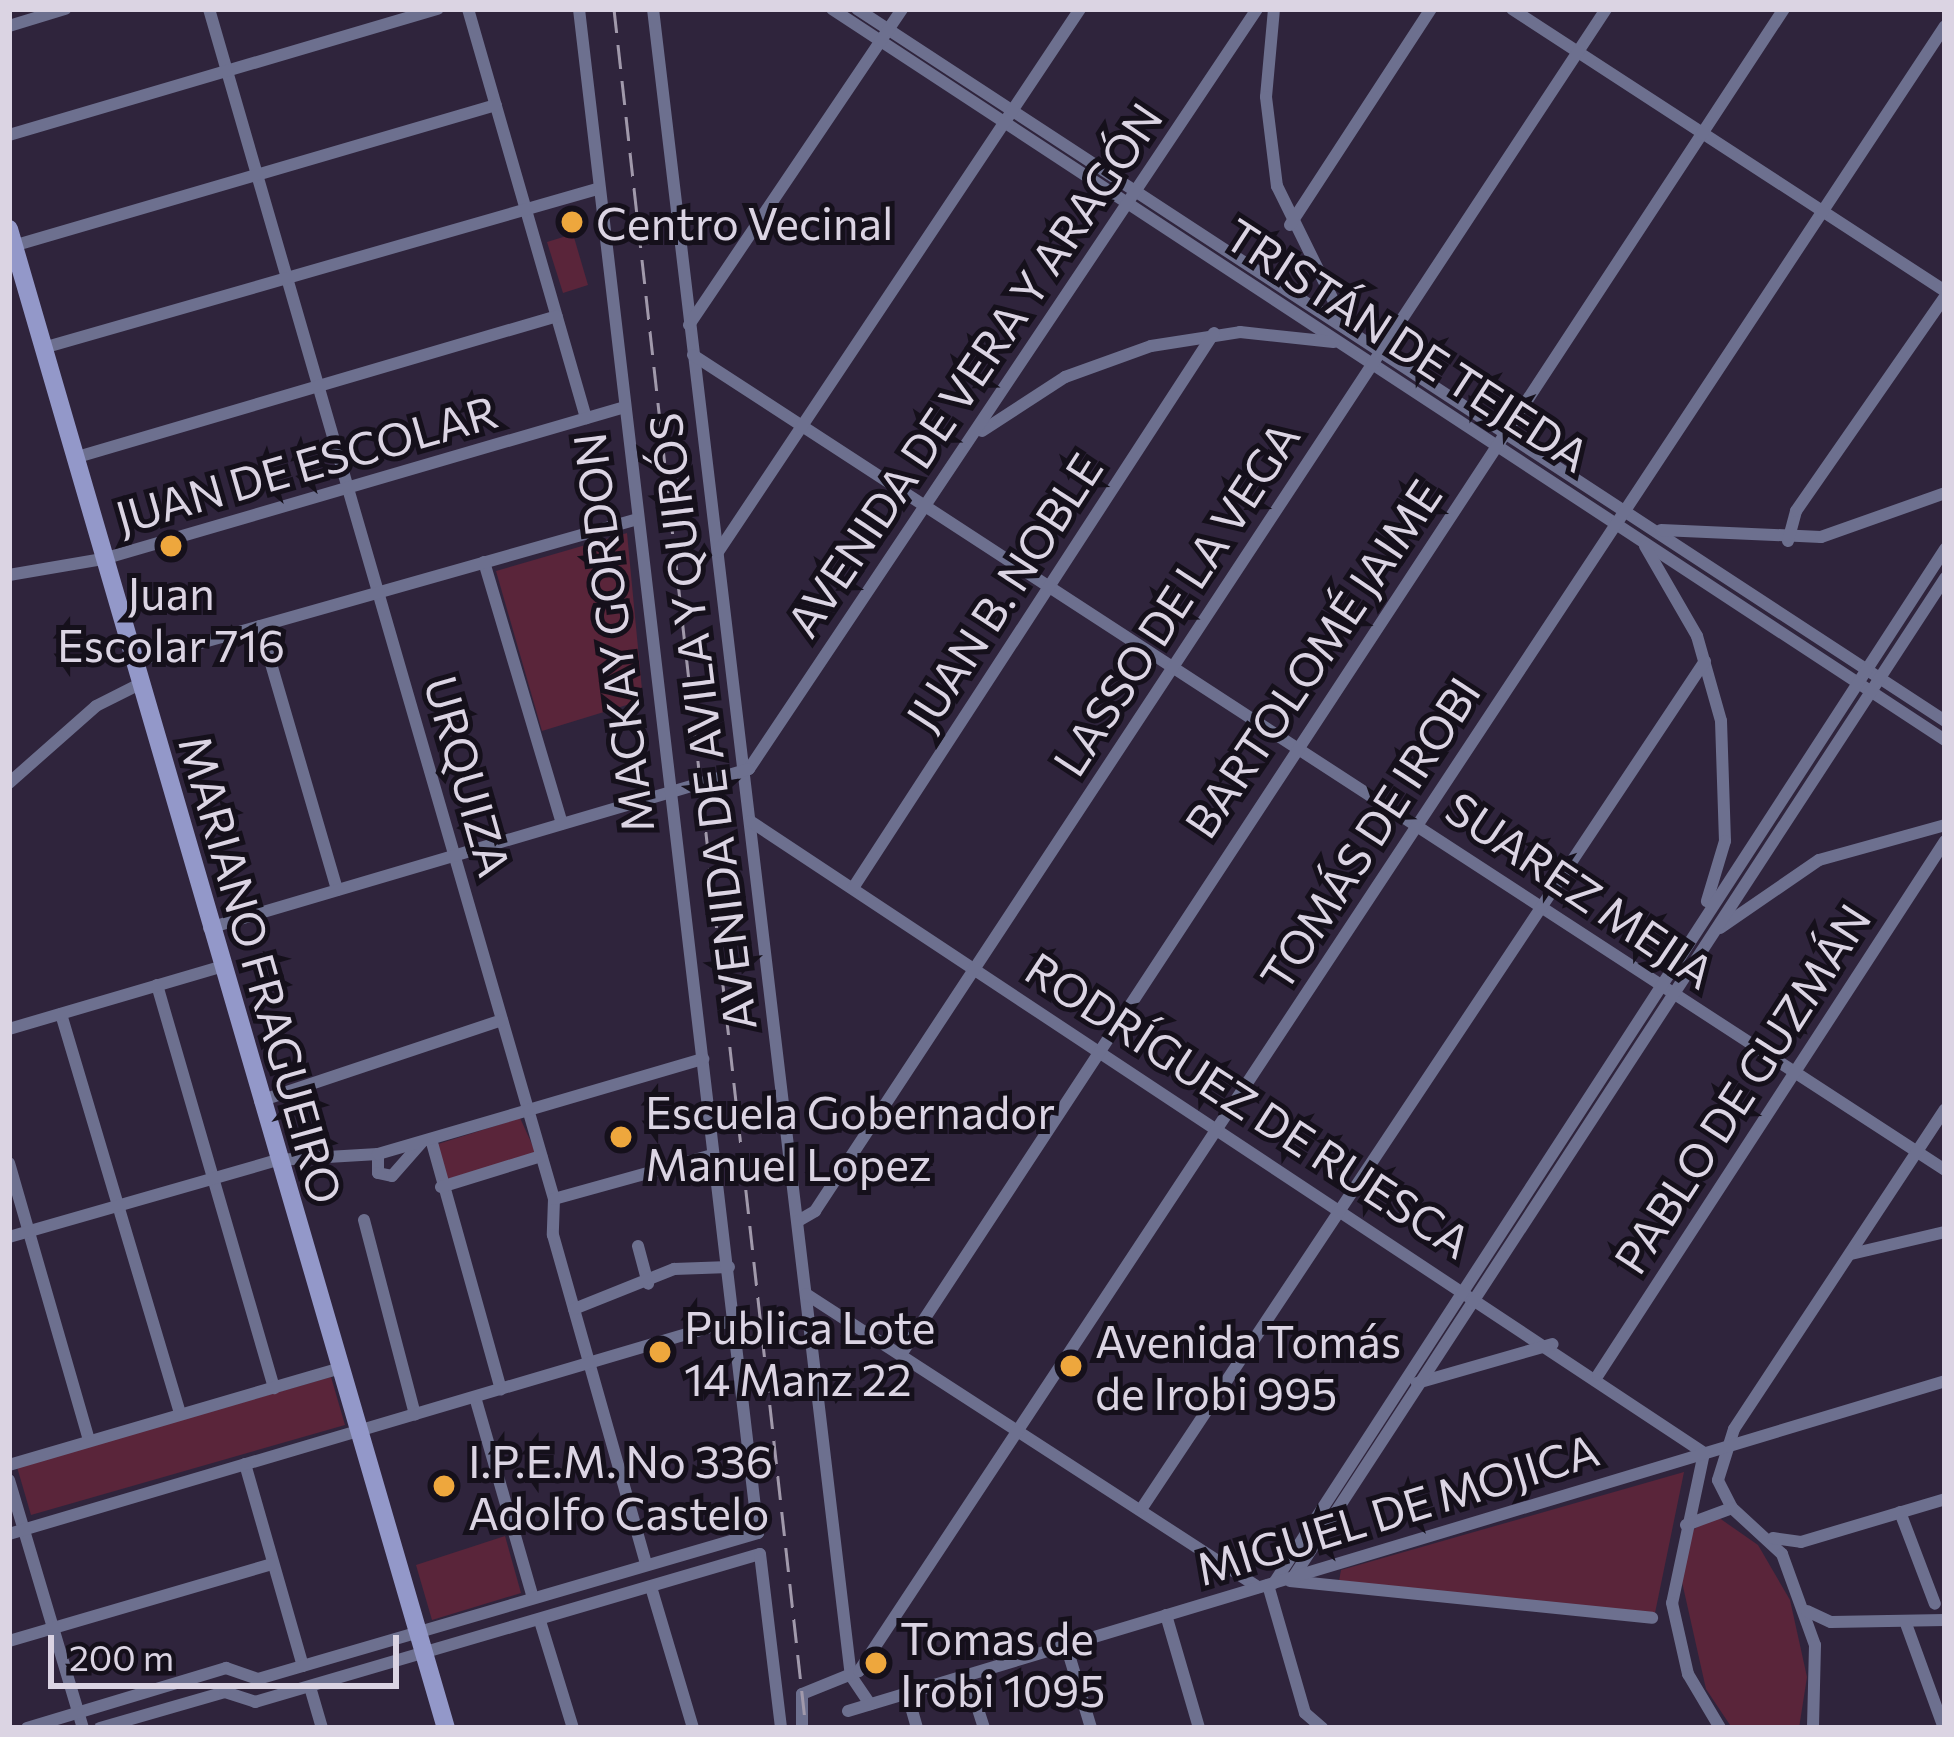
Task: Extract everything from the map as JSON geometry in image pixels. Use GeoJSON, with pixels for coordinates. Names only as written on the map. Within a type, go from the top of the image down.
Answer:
{"type":"FeatureCollection","features":[{"type":"Feature","properties":{"kind":"main road","name":"MARIANO FRAGUEIRO"},"geometry":{"type":"LineString","coordinates":[[11,237],[208,928],[446,1728]]}},
{"type":"Feature","properties":{"kind":"street"},"geometry":{"type":"LineString","coordinates":[[9,26],[65,9]]}},
{"type":"Feature","properties":{"kind":"street","name":"URQUIZA"},"geometry":{"type":"LineString","coordinates":[[209,9],[542,1156],[574,1310],[646,1564]]}},
{"type":"Feature","properties":{"kind":"street"},"geometry":{"type":"LineString","coordinates":[[9,135],[438,9]]}},
{"type":"Feature","properties":{"kind":"street"},"geometry":{"type":"LineString","coordinates":[[468,9],[586,418]]}},
{"type":"Feature","properties":{"kind":"street","name":"MACKAY GORDON"},"geometry":{"type":"LineString","coordinates":[[579,9],[634,520],[758,1533],[646,1564]]}},
{"type":"Feature","properties":{"kind":"street","name":"AVENIDA DE AVILA Y QUIRÓS"},"geometry":{"type":"LineString","coordinates":[[653,9],[689,325],[749,769],[750,821],[851,1676],[870,1704]]}},
{"type":"Feature","properties":{"kind":"street","name":"TRISTÁN DE TEJEDA"},"geometry":{"type":"LineString","coordinates":[[832,9],[885,36],[1133,197],[1347,326],[1945,721]]}},
{"type":"Feature","properties":{"kind":"street","name":"TRISTÁN DE TEJEDA"},"geometry":{"type":"LineString","coordinates":[[857,9],[885,36]]}},
{"type":"Feature","properties":{"kind":"street"},"geometry":{"type":"LineString","coordinates":[[689,325],[902,9]]}},
{"type":"Feature","properties":{"kind":"street"},"geometry":{"type":"LineString","coordinates":[[718,552],[1080,9]]}},
{"type":"Feature","properties":{"kind":"street","name":"AVENIDA DE VERA Y ARAGÓN"},"geometry":{"type":"LineString","coordinates":[[749,769],[1257,9]]}},
{"type":"Feature","properties":{"kind":"street"},"geometry":{"type":"LineString","coordinates":[[1274,9],[1266,97],[1290,226],[1347,326]]}},
{"type":"Feature","properties":{"kind":"street"},"geometry":{"type":"LineString","coordinates":[[1290,226],[1431,9]]}},
{"type":"Feature","properties":{"kind":"street"},"geometry":{"type":"LineString","coordinates":[[1512,9],[1945,294],[1796,511],[1788,541]]}},
{"type":"Feature","properties":{"kind":"street","name":"LASSO DE LA VEGA"},"geometry":{"type":"LineString","coordinates":[[798,1221],[815,1211],[1606,9]]}},
{"type":"Feature","properties":{"kind":"street","name":"BARTOLOMÉ JAIME"},"geometry":{"type":"LineString","coordinates":[[904,1350],[1096,1047],[1784,9]]}},
{"type":"Feature","properties":{"kind":"street","name":"TOMÁS DE IROBI"},"geometry":{"type":"LineString","coordinates":[[851,1676],[1023,1429],[1614,523],[1945,26]]}},
{"type":"Feature","properties":{"kind":"street"},"geometry":{"type":"LineString","coordinates":[[11,237],[257,175],[496,105]]}},
{"type":"Feature","properties":{"kind":"street"},"geometry":{"type":"LineString","coordinates":[[43,348],[597,189]]}},
{"type":"Feature","properties":{"kind":"street","name":"TRISTÁN DE TEJEDA"},"geometry":{"type":"LineString","coordinates":[[1133,197],[1340,343],[1945,740]]}},
{"type":"Feature","properties":{"kind":"street"},"geometry":{"type":"LineString","coordinates":[[74,458],[557,316]]}},
{"type":"Feature","properties":{"kind":"street"},"geometry":{"type":"LineString","coordinates":[[971,439],[1065,377],[1214,333],[1340,343]]}},
{"type":"Feature","properties":{"kind":"street","name":"JUAN B. NOBLE"},"geometry":{"type":"LineString","coordinates":[[853,888],[1214,333]]}},
{"type":"Feature","properties":{"kind":"street","name":"SUAREZ MEJIA"},"geometry":{"type":"LineString","coordinates":[[693,355],[806,423],[1945,1170]]}},
{"type":"Feature","properties":{"kind":"street","name":"JUAN DE ESCOLAR"},"geometry":{"type":"LineString","coordinates":[[9,575],[103,559],[621,408]]}},
{"type":"Feature","properties":{"kind":"street"},"geometry":{"type":"LineString","coordinates":[[1653,529],[1788,541],[1856,530],[1945,493]]}},
{"type":"Feature","properties":{"kind":"street"},"geometry":{"type":"LineString","coordinates":[[132,662],[634,520]]}},
{"type":"Feature","properties":{"kind":"street"},"geometry":{"type":"LineString","coordinates":[[1642,540],[1705,662],[1727,805],[1699,924]]}},
{"type":"Feature","properties":{"kind":"street"},"geometry":{"type":"LineString","coordinates":[[1276,1582],[1418,1384],[1665,990],[1699,924],[1945,548]]}},
{"type":"Feature","properties":{"kind":"street"},"geometry":{"type":"LineString","coordinates":[[484,562],[562,824]]}},
{"type":"Feature","properties":{"kind":"street"},"geometry":{"type":"LineString","coordinates":[[1322,1728],[1306,1713],[1276,1582],[1461,1287],[1665,990],[1710,936],[1945,578]]}},
{"type":"Feature","properties":{"kind":"street"},"geometry":{"type":"LineString","coordinates":[[260,626],[337,890]]}},
{"type":"Feature","properties":{"kind":"street"},"geometry":{"type":"LineString","coordinates":[[1142,1508],[1538,904],[1705,662]]}},
{"type":"Feature","properties":{"kind":"street"},"geometry":{"type":"LineString","coordinates":[[9,783],[96,706],[138,686]]}},
{"type":"Feature","properties":{"kind":"street"},"geometry":{"type":"LineString","coordinates":[[208,928],[749,769]]}},
{"type":"Feature","properties":{"kind":"street","name":"RODRÍGUEZ DE RUESCA"},"geometry":{"type":"LineString","coordinates":[[750,821],[1553,1344],[1704,1453]]}},
{"type":"Feature","properties":{"kind":"street"},"geometry":{"type":"LineString","coordinates":[[1710,936],[1819,860],[1945,825]]}},
{"type":"Feature","properties":{"kind":"street","name":"PABLO DE GUZMÁN"},"geometry":{"type":"LineString","coordinates":[[1598,1375],[1945,841]]}},
{"type":"Feature","properties":{"kind":"street"},"geometry":{"type":"LineString","coordinates":[[9,1029],[220,967]]}},
{"type":"Feature","properties":{"kind":"street"},"geometry":{"type":"LineString","coordinates":[[157,985],[274,1388]]}},
{"type":"Feature","properties":{"kind":"street"},"geometry":{"type":"LineString","coordinates":[[61,1014],[180,1414]]}},
{"type":"Feature","properties":{"kind":"street"},"geometry":{"type":"LineString","coordinates":[[260,1101],[502,1021]]}},
{"type":"Feature","properties":{"kind":"street"},"geometry":{"type":"LineString","coordinates":[[9,1237],[277,1160],[378,1154],[703,1059]]}},
{"type":"Feature","properties":{"kind":"street"},"geometry":{"type":"LineString","coordinates":[[1814,1728],[1815,1645],[1808,1611],[1792,1572],[1768,1535],[1732,1508],[1718,1480],[1727,1446],[1945,1109]]}},
{"type":"Feature","properties":{"kind":"street"},"geometry":{"type":"LineString","coordinates":[[378,1154],[378,1173],[392,1176],[426,1140]]}},
{"type":"Feature","properties":{"kind":"street"},"geometry":{"type":"LineString","coordinates":[[426,1140],[501,1389]]}},
{"type":"Feature","properties":{"kind":"street"},"geometry":{"type":"LineString","coordinates":[[554,1199],[713,1154]]}},
{"type":"Feature","properties":{"kind":"street"},"geometry":{"type":"LineString","coordinates":[[441,1187],[542,1156]]}},
{"type":"Feature","properties":{"kind":"street"},"geometry":{"type":"LineString","coordinates":[[9,1163],[88,1441]]}},
{"type":"Feature","properties":{"kind":"street"},"geometry":{"type":"LineString","coordinates":[[364,1220],[415,1414]]}},
{"type":"Feature","properties":{"kind":"street"},"geometry":{"type":"LineString","coordinates":[[1851,1254],[1945,1232]]}},
{"type":"Feature","properties":{"kind":"street"},"geometry":{"type":"LineString","coordinates":[[638,1246],[649,1285]]}},
{"type":"Feature","properties":{"kind":"street"},"geometry":{"type":"LineString","coordinates":[[574,1310],[649,1285],[674,1269],[729,1267]]}},
{"type":"Feature","properties":{"kind":"street"},"geometry":{"type":"LineString","coordinates":[[806,1294],[904,1350],[1142,1508],[1276,1582],[1652,1618],[1678,1638]]}},
{"type":"Feature","properties":{"kind":"street"},"geometry":{"type":"LineString","coordinates":[[9,1534],[734,1320]]}},
{"type":"Feature","properties":{"kind":"street"},"geometry":{"type":"LineString","coordinates":[[1404,1375],[1418,1384],[1553,1344]]}},
{"type":"Feature","properties":{"kind":"street"},"geometry":{"type":"LineString","coordinates":[[9,1465],[338,1369]]}},
{"type":"Feature","properties":{"kind":"street","name":"MIGUEL DE MOJICA"},"geometry":{"type":"LineString","coordinates":[[848,1711],[1945,1381]]}},
{"type":"Feature","properties":{"kind":"street"},"geometry":{"type":"LineString","coordinates":[[475,1397],[533,1598]]}},
{"type":"Feature","properties":{"kind":"street"},"geometry":{"type":"LineString","coordinates":[[1704,1453],[1672,1598],[1678,1638],[1720,1728]]}},
{"type":"Feature","properties":{"kind":"street"},"geometry":{"type":"LineString","coordinates":[[245,1464],[303,1666]]}},
{"type":"Feature","properties":{"kind":"street"},"geometry":{"type":"LineString","coordinates":[[9,1480],[83,1728]]}},
{"type":"Feature","properties":{"kind":"street"},"geometry":{"type":"LineString","coordinates":[[1768,1535],[1801,1542],[1945,1499]]}},
{"type":"Feature","properties":{"kind":"street"},"geometry":{"type":"LineString","coordinates":[[1686,1525],[1732,1508]]}},
{"type":"Feature","properties":{"kind":"street"},"geometry":{"type":"LineString","coordinates":[[1900,1512],[1935,1604]]}},
{"type":"Feature","properties":{"kind":"street"},"geometry":{"type":"LineString","coordinates":[[1792,1572],[1801,1542]]}},
{"type":"Feature","properties":{"kind":"street"},"geometry":{"type":"LineString","coordinates":[[100,1728],[225,1692],[255,1702],[760,1554],[781,1726],[801,1724],[802,1694],[851,1676]]}},
{"type":"Feature","properties":{"kind":"street"},"geometry":{"type":"LineString","coordinates":[[9,1641],[273,1564]]}},
{"type":"Feature","properties":{"kind":"street"},"geometry":{"type":"LineString","coordinates":[[27,1728],[226,1668],[258,1679],[646,1564]]}},
{"type":"Feature","properties":{"kind":"street"},"geometry":{"type":"LineString","coordinates":[[651,1587],[693,1728]]}},
{"type":"Feature","properties":{"kind":"street"},"geometry":{"type":"LineString","coordinates":[[1652,1618],[1672,1598]]}},
{"type":"Feature","properties":{"kind":"street"},"geometry":{"type":"LineString","coordinates":[[1808,1611],[1831,1622],[1945,1620]]}},
{"type":"Feature","properties":{"kind":"street"},"geometry":{"type":"LineString","coordinates":[[1166,1615],[1199,1728]]}},
{"type":"Feature","properties":{"kind":"street"},"geometry":{"type":"LineString","coordinates":[[540,1621],[573,1728]]}},
{"type":"Feature","properties":{"kind":"street"},"geometry":{"type":"LineString","coordinates":[[1905,1621],[1944,1728]]}},
{"type":"Feature","properties":{"kind":"street"},"geometry":{"type":"LineString","coordinates":[[1815,1645],[1831,1622]]}},
{"type":"Feature","properties":{"kind":"street"},"geometry":{"type":"LineString","coordinates":[[1066,1645],[1091,1728]]}},
{"type":"Feature","properties":{"kind":"street"},"geometry":{"type":"LineString","coordinates":[[968,1675],[984,1728]]}},
{"type":"Feature","properties":{"kind":"street"},"geometry":{"type":"LineString","coordinates":[[310,1687],[322,1728]]}},
{"type":"Feature","properties":{"kind":"street"},"geometry":{"type":"LineString","coordinates":[[907,1693],[917,1728]]}},
{"type":"Feature","properties":{"kind":"shaded area"},"geometry":{"type":"Polygon","coordinates":[[[573,234],[588,285],[563,293],[547,242],[573,234]]]}},
{"type":"Feature","properties":{"kind":"shaded area"},"geometry":{"type":"Polygon","coordinates":[[[627,533],[643,700],[542,731],[496,571],[627,533]]]}},
{"type":"Feature","properties":{"kind":"shaded area"},"geometry":{"type":"Polygon","coordinates":[[[520,1118],[536,1153],[444,1180],[438,1144],[520,1118]]]}},
{"type":"Feature","properties":{"kind":"shaded area"},"geometry":{"type":"Polygon","coordinates":[[[331,1377],[345,1425],[31,1515],[17,1467],[331,1377]]]}},
{"type":"Feature","properties":{"kind":"shaded area"},"geometry":{"type":"Polygon","coordinates":[[[1684,1472],[1655,1613],[1339,1581],[1341,1570],[1684,1472]]]}},
{"type":"Feature","properties":{"kind":"shaded area"},"geometry":{"type":"Polygon","coordinates":[[[1715,1515],[1758,1545],[1790,1600],[1807,1677],[1799,1728],[1732,1728],[1706,1689],[1680,1573],[1693,1530],[1715,1515]]]}},
{"type":"Feature","properties":{"kind":"shaded area"},"geometry":{"type":"Polygon","coordinates":[[[505,1536],[521,1593],[432,1620],[416,1565],[505,1536]]]}},
{"type":"Feature","properties":{"kind":"railway"},"geometry":{"type":"LineString","coordinates":[[614,9],[806,1728]]}},
{"type":"Feature","properties":{"kind":"place","name":"Centro Vecinal"},"geometry":{"type":"Point","coordinates":[572,222]}},
{"type":"Feature","properties":{"kind":"place","name":"Juan Escolar 716"},"geometry":{"type":"Point","coordinates":[171,546]}},
{"type":"Feature","properties":{"kind":"place","name":"Escuela Gobernador Manuel Lopez"},"geometry":{"type":"Point","coordinates":[621,1137]}},
{"type":"Feature","properties":{"kind":"place","name":"Publica Lote 14 Manz 22"},"geometry":{"type":"Point","coordinates":[660,1352]}},
{"type":"Feature","properties":{"kind":"place","name":"Avenida Tomás de Irobi 995"},"geometry":{"type":"Point","coordinates":[1071,1366]}},
{"type":"Feature","properties":{"kind":"place","name":"I.P.E.M. No 336 Adolfo Castelo"},"geometry":{"type":"Point","coordinates":[444,1486]}},
{"type":"Feature","properties":{"kind":"place","name":"Tomas de Irobi 1095"},"geometry":{"type":"Point","coordinates":[876,1663]}}]}
